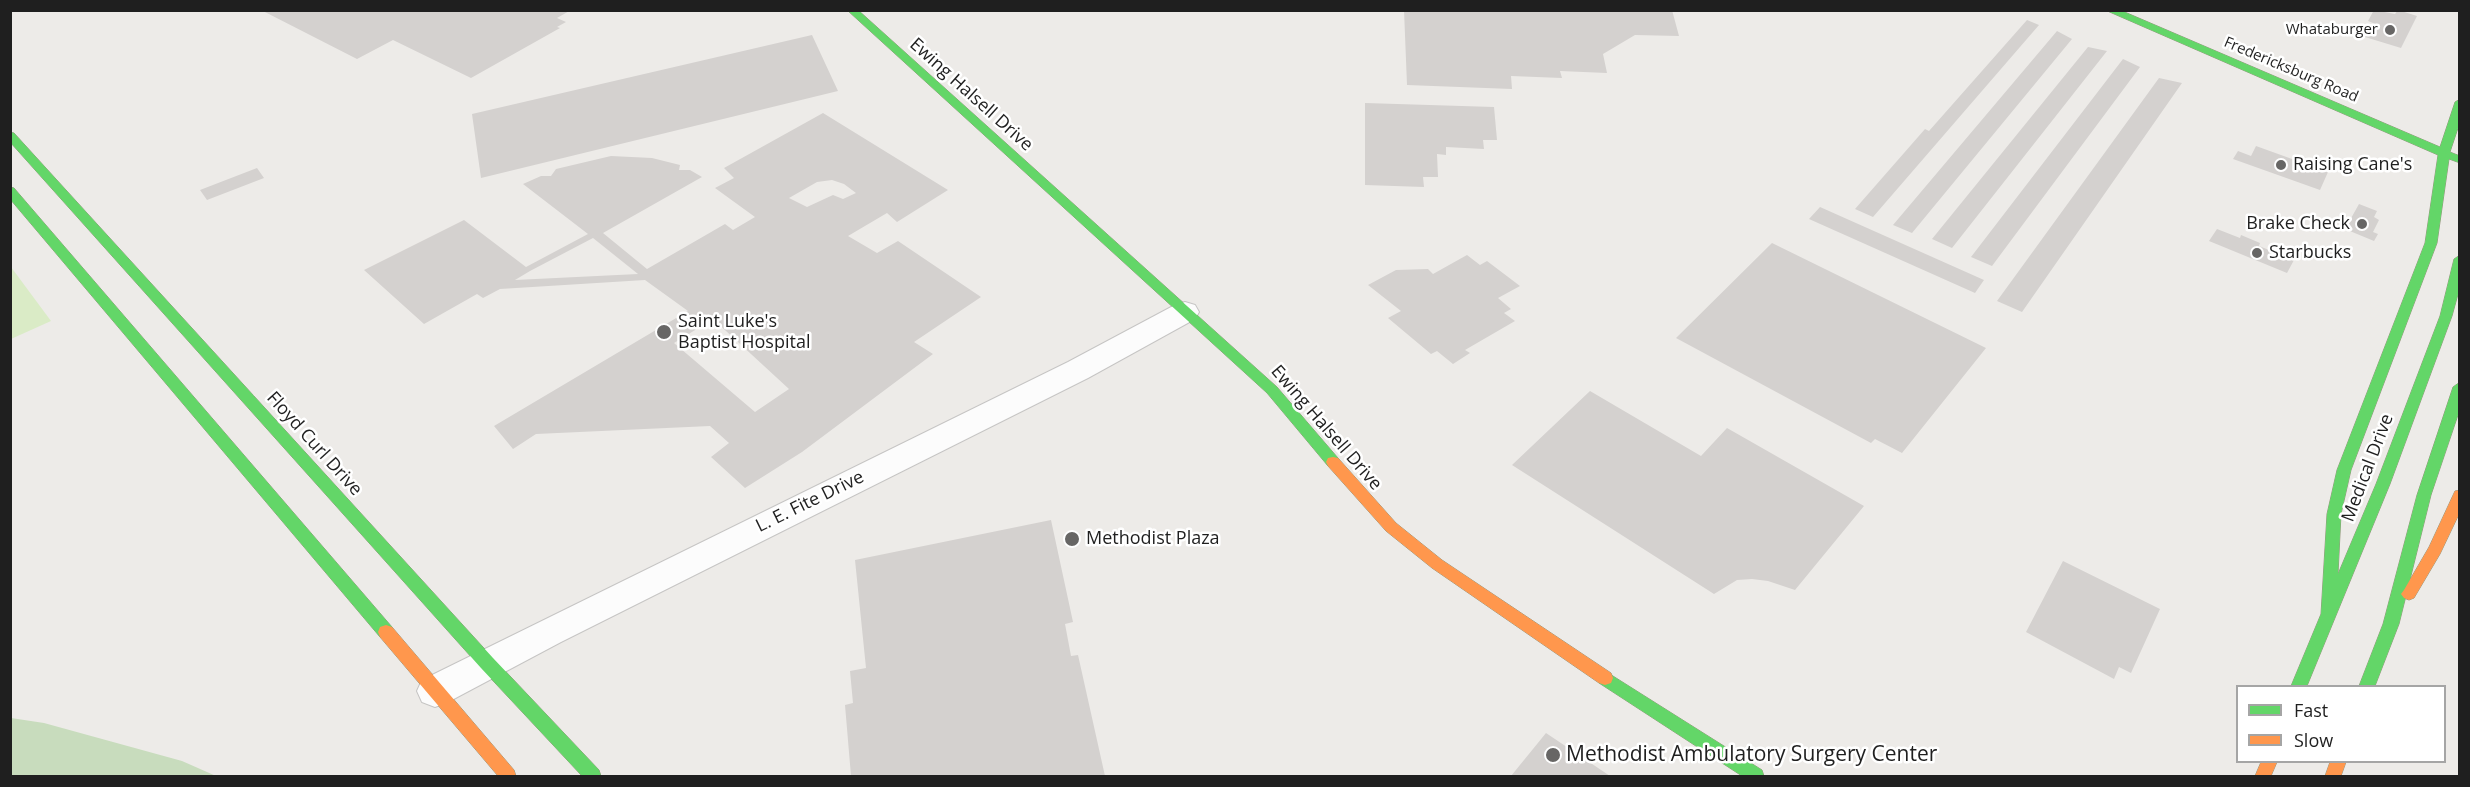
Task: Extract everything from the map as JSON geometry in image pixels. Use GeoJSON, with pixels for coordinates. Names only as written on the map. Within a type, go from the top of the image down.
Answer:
{"type":"FeatureCollection","features":[{"type":"Feature","properties":{"kind":"street","name":"Ewing Halsell Drive"},"geometry":{"type":"LineString","coordinates":[[852,10],[1272,390],[1361,496],[1391,527],[1444,568],[1673,724],[1756,777]]}},
{"type":"Feature","properties":{"kind":"street","name":"Fredericksburg Road"},"geometry":{"type":"LineString","coordinates":[[2110,10],[2460,160]]}},
{"type":"Feature","properties":{"kind":"street"},"geometry":{"type":"LineString","coordinates":[[2328,614],[2334,514],[2344,470],[2431,243],[2444,154],[2460,102]]}},
{"type":"Feature","properties":{"kind":"street","name":"Floyd Curl Drive"},"geometry":{"type":"LineString","coordinates":[[10,135],[487,663],[593,777]]}},
{"type":"Feature","properties":{"kind":"street"},"geometry":{"type":"LineString","coordinates":[[10,191],[508,777]]}},
{"type":"Feature","properties":{"kind":"street","name":"Medical Drive"},"geometry":{"type":"LineString","coordinates":[[2300,685],[2382,484],[2446,316],[2460,259]]}},
{"type":"Feature","properties":{"kind":"street","name":"L. E. Fite Drive"},"geometry":{"type":"LineString","coordinates":[[435,691],[1078,369],[1185,312]]}},
{"type":"Feature","properties":{"kind":"street"},"geometry":{"type":"LineString","coordinates":[[2368,685],[2391,624],[2424,495],[2460,387]]}},
{"type":"Feature","properties":{"kind":"street"},"geometry":{"type":"LineString","coordinates":[[2391,624],[2435,550],[2460,495]]}},
{"type":"Feature","properties":{"kind":"street"},"geometry":{"type":"LineString","coordinates":[[2332,777],[2338,763]]}},
{"type":"Feature","properties":{"kind":"green space"},"geometry":{"type":"Polygon","coordinates":[[[11,267],[51,321],[10,339],[11,267]]]}},
{"type":"Feature","properties":{"kind":"green space"},"geometry":{"type":"Polygon","coordinates":[[[11,718],[44,723],[182,761],[216,776],[11,776],[11,718]]]}},
{"type":"Feature","properties":{"kind":"building"},"geometry":{"type":"Polygon","coordinates":[[[261,10],[571,10],[557,18],[566,22],[557,27],[560,28],[471,78],[393,40],[357,59],[261,10]]]}},
{"type":"Feature","properties":{"kind":"building"},"geometry":{"type":"Polygon","coordinates":[[[1404,10],[1672,10],[1679,36],[1635,35],[1603,54],[1607,73],[1560,71],[1562,78],[1511,76],[1512,89],[1407,85],[1404,10]]]}},
{"type":"Feature","properties":{"kind":"building","name":"Whataburger"},"geometry":{"type":"Polygon","coordinates":[[[2374,10],[2395,14],[2398,10],[2417,16],[2401,48],[2365,37],[2373,23],[2368,21],[2374,10]]]}},
{"type":"Feature","properties":{"kind":"building"},"geometry":{"type":"Polygon","coordinates":[[[2027,20],[2039,25],[1873,217],[1855,209],[1925,129],[1929,131],[2027,20]]]}},
{"type":"Feature","properties":{"kind":"building"},"geometry":{"type":"Polygon","coordinates":[[[2057,31],[2072,39],[1912,233],[1893,225],[2057,31]]]}},
{"type":"Feature","properties":{"kind":"building"},"geometry":{"type":"Polygon","coordinates":[[[812,35],[838,91],[481,178],[472,114],[812,35]]]}},
{"type":"Feature","properties":{"kind":"building"},"geometry":{"type":"Polygon","coordinates":[[[2088,47],[2107,51],[1952,248],[1932,239],[2088,47]]]}},
{"type":"Feature","properties":{"kind":"building"},"geometry":{"type":"Polygon","coordinates":[[[2123,59],[2140,67],[1992,266],[1971,257],[2123,59]]]}},
{"type":"Feature","properties":{"kind":"building"},"geometry":{"type":"Polygon","coordinates":[[[2159,78],[2182,83],[2022,312],[1997,301],[2159,78]]]}},
{"type":"Feature","properties":{"kind":"building"},"geometry":{"type":"Polygon","coordinates":[[[1365,103],[1494,107],[1497,140],[1483,140],[1484,149],[1446,147],[1446,155],[1437,154],[1438,177],[1423,177],[1424,187],[1365,185],[1365,103]]]}},
{"type":"Feature","properties":{"kind":"building"},"geometry":{"type":"Polygon","coordinates":[[[823,113],[948,190],[897,222],[887,213],[848,236],[877,253],[898,241],[981,297],[914,342],[933,354],[802,452],[745,488],[711,457],[729,443],[710,426],[536,434],[513,449],[494,426],[688,311],[645,280],[500,289],[483,298],[477,294],[424,324],[364,270],[464,220],[526,267],[588,234],[523,184],[541,176],[551,176],[556,169],[611,156],[652,158],[680,165],[679,170],[690,170],[702,177],[603,233],[647,269],[725,224],[733,230],[755,217],[715,188],[734,178],[724,168],[823,113]],[[832,180],[817,182],[789,198],[807,207],[833,195],[843,199],[856,193],[844,184],[832,180]],[[593,238],[515,280],[638,274],[593,238]],[[713,319],[674,343],[755,412],[789,389],[713,319]]]}},
{"type":"Feature","properties":{"kind":"building","name":"Raising Cane's"},"geometry":{"type":"Polygon","coordinates":[[[2256,146],[2328,172],[2320,190],[2233,159],[2238,151],[2251,156],[2256,146]]]}},
{"type":"Feature","properties":{"kind":"building"},"geometry":{"type":"Polygon","coordinates":[[[257,168],[264,178],[207,200],[200,190],[257,168]]]}},
{"type":"Feature","properties":{"kind":"building","name":"Brake Check"},"geometry":{"type":"Polygon","coordinates":[[[2359,204],[2377,211],[2374,217],[2379,220],[2373,232],[2378,234],[2374,241],[2345,229],[2359,204]]]}},
{"type":"Feature","properties":{"kind":"building"},"geometry":{"type":"Polygon","coordinates":[[[1820,207],[1984,280],[1975,293],[1809,219],[1820,207]]]}},
{"type":"Feature","properties":{"kind":"building","name":"Starbucks"},"geometry":{"type":"Polygon","coordinates":[[[2217,229],[2240,238],[2241,235],[2260,243],[2259,246],[2294,260],[2287,273],[2209,241],[2217,229]]]}},
{"type":"Feature","properties":{"kind":"building"},"geometry":{"type":"Polygon","coordinates":[[[1772,243],[1986,348],[1902,453],[1875,439],[1871,443],[1676,338],[1772,243]]]}},
{"type":"Feature","properties":{"kind":"building"},"geometry":{"type":"Polygon","coordinates":[[[1467,255],[1480,265],[1487,261],[1520,286],[1498,298],[1511,309],[1504,313],[1515,321],[1465,350],[1470,353],[1453,364],[1437,351],[1431,354],[1388,318],[1401,311],[1368,285],[1396,270],[1428,269],[1433,274],[1467,255]]]}},
{"type":"Feature","properties":{"kind":"building"},"geometry":{"type":"Polygon","coordinates":[[[1590,391],[1701,456],[1727,428],[1864,506],[1795,590],[1768,581],[1752,579],[1737,580],[1714,594],[1512,465],[1590,391]]]}},
{"type":"Feature","properties":{"kind":"building"},"geometry":{"type":"Polygon","coordinates":[[[1051,520],[1073,622],[1065,624],[1071,656],[1078,655],[1105,776],[851,776],[845,705],[853,703],[850,671],[866,668],[855,560],[1051,520]]]}},
{"type":"Feature","properties":{"kind":"building"},"geometry":{"type":"Polygon","coordinates":[[[2063,561],[2160,609],[2131,673],[2119,667],[2114,679],[2026,632],[2063,561]]]}},
{"type":"Feature","properties":{"kind":"building","name":"Methodist Ambulatory Surgery Center"},"geometry":{"type":"Polygon","coordinates":[[[1546,733],[1610,776],[1511,776],[1546,733]]]}},
{"type":"Feature","properties":{"kind":"traffic: fast"},"geometry":{"type":"LineString","coordinates":[[852,10],[1272,390],[1333,462]]}},
{"type":"Feature","properties":{"kind":"traffic: fast"},"geometry":{"type":"LineString","coordinates":[[2110,10],[2460,160]]}},
{"type":"Feature","properties":{"kind":"traffic: fast"},"geometry":{"type":"LineString","coordinates":[[2328,613],[2334,514],[2344,470],[2431,243],[2444,154],[2460,102]]}},
{"type":"Feature","properties":{"kind":"traffic: fast"},"geometry":{"type":"LineString","coordinates":[[10,135],[487,663],[593,776]]}},
{"type":"Feature","properties":{"kind":"traffic: fast"},"geometry":{"type":"LineString","coordinates":[[10,191],[386,632]]}},
{"type":"Feature","properties":{"kind":"traffic: fast"},"geometry":{"type":"LineString","coordinates":[[2299,685],[2383,484],[2446,316],[2460,259]]}},
{"type":"Feature","properties":{"kind":"traffic: fast"},"geometry":{"type":"LineString","coordinates":[[2367,685],[2391,624],[2424,495],[2460,387]]}},
{"type":"Feature","properties":{"kind":"traffic: fast"},"geometry":{"type":"LineString","coordinates":[[1605,678],[1756,776]]}},
{"type":"Feature","properties":{"kind":"traffic: slow"},"geometry":{"type":"LineString","coordinates":[[1333,462],[1391,527],[1437,564],[1605,678]]}},
{"type":"Feature","properties":{"kind":"traffic: slow"},"geometry":{"type":"LineString","coordinates":[[2409,594],[2435,550],[2460,495]]}},
{"type":"Feature","properties":{"kind":"traffic: slow"},"geometry":{"type":"LineString","coordinates":[[386,632],[508,776]]}},
{"type":"Feature","properties":{"kind":"traffic: slow"},"geometry":{"type":"LineString","coordinates":[[2263,776],[2269,763]]}},
{"type":"Feature","properties":{"kind":"traffic: slow"},"geometry":{"type":"LineString","coordinates":[[2333,776],[2338,763]]}},
{"type":"Feature","properties":{"kind":"place","name":"Whataburger"},"geometry":{"type":"Point","coordinates":[2390,30]}},
{"type":"Feature","properties":{"kind":"place","name":"Raising Cane's"},"geometry":{"type":"Point","coordinates":[2281,165]}},
{"type":"Feature","properties":{"kind":"place","name":"Brake Check"},"geometry":{"type":"Point","coordinates":[2362,224]}},
{"type":"Feature","properties":{"kind":"place","name":"Starbucks"},"geometry":{"type":"Point","coordinates":[2257,253]}},
{"type":"Feature","properties":{"kind":"place","name":"Saint Luke's Baptist Hospital"},"geometry":{"type":"Point","coordinates":[664,332]}},
{"type":"Feature","properties":{"kind":"place","name":"Methodist Plaza"},"geometry":{"type":"Point","coordinates":[1072,539]}},
{"type":"Feature","properties":{"kind":"place","name":"Methodist Ambulatory Surgery Center"},"geometry":{"type":"Point","coordinates":[1553,755]}}]}
